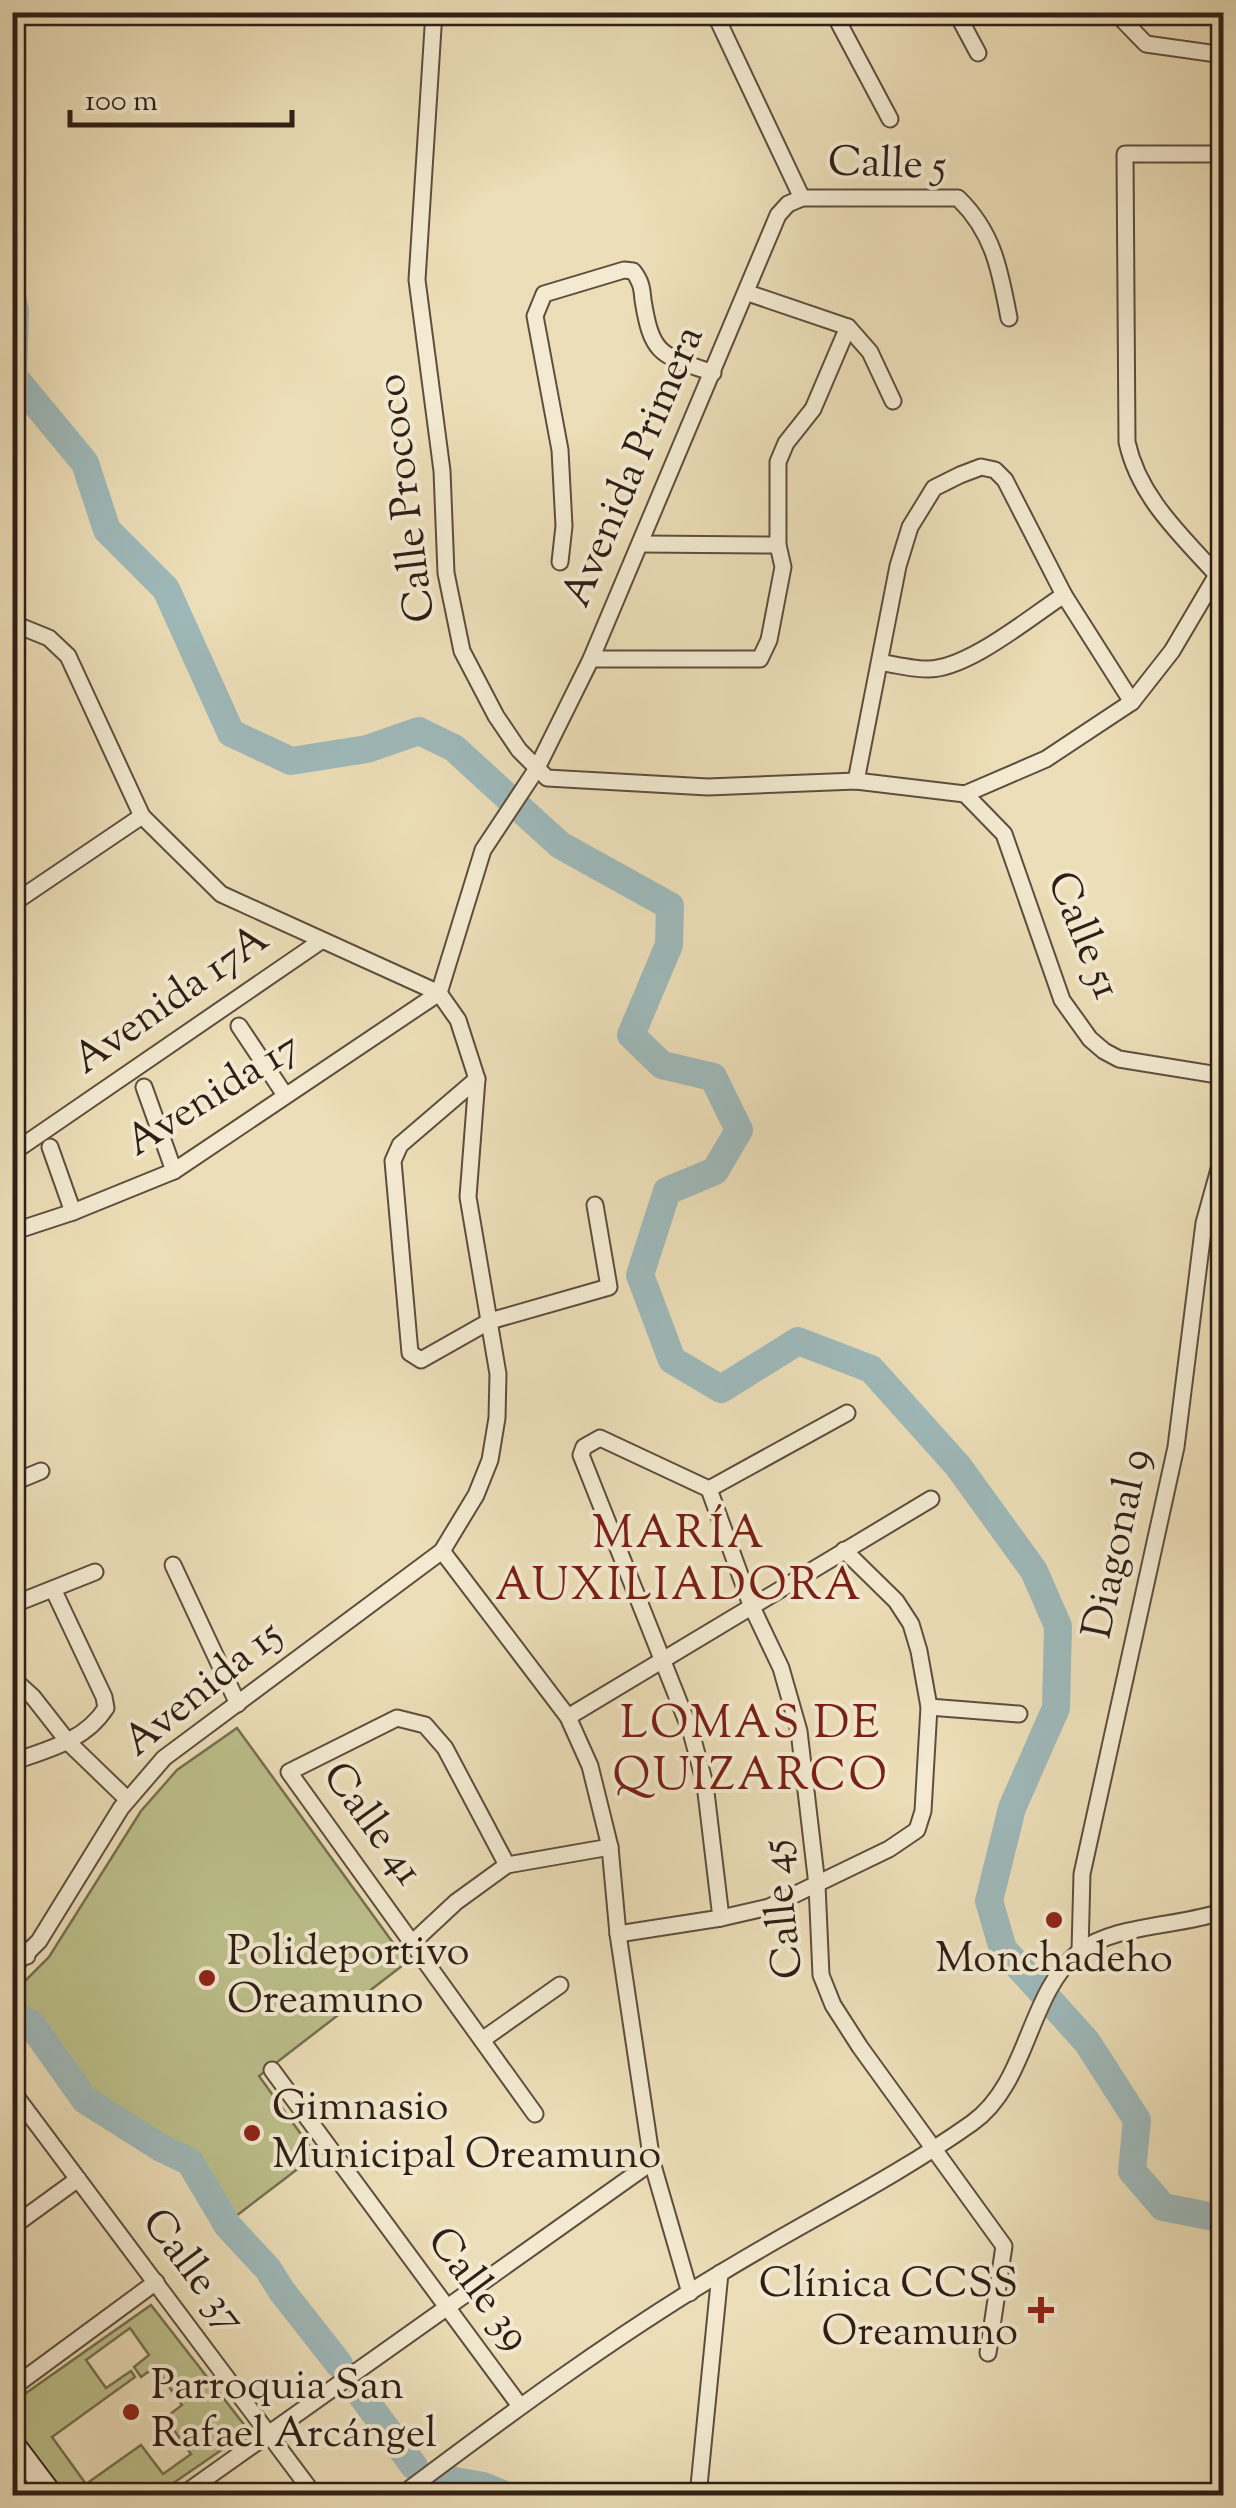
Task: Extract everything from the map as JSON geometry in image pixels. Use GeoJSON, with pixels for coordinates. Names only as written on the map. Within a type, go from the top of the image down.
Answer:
{"type":"FeatureCollection","features":[{"type":"Feature","properties":{"kind":"main road"},"geometry":{"type":"LineString","coordinates":[[12,2443],[52,2496]]}},
{"type":"Feature","properties":{"kind":"street","name":"Calle Prococo"},"geometry":{"type":"LineString","coordinates":[[434,12],[417,280],[442,472],[446,573],[462,650],[496,716],[536,770]]}},
{"type":"Feature","properties":{"kind":"street"},"geometry":{"type":"LineString","coordinates":[[714,12],[802,198]]}},
{"type":"Feature","properties":{"kind":"street"},"geometry":{"type":"LineString","coordinates":[[833,12],[890,119]]}},
{"type":"Feature","properties":{"kind":"street"},"geometry":{"type":"LineString","coordinates":[[956,12],[978,53]]}},
{"type":"Feature","properties":{"kind":"street"},"geometry":{"type":"LineString","coordinates":[[1116,12],[1146,44],[1224,54]]}},
{"type":"Feature","properties":{"kind":"street"},"geometry":{"type":"LineString","coordinates":[[439,993],[482,850],[536,770],[547,778],[564,781],[690,786],[856,781],[966,794],[1046,758],[1132,702],[1172,651],[1220,569],[1159,510],[1141,486],[1127,442],[1125,154],[1224,154]]}},
{"type":"Feature","properties":{"kind":"street","name":"Avenida Primera"},"geometry":{"type":"LineString","coordinates":[[536,770],[642,544],[778,215],[788,204],[802,198]]}},
{"type":"Feature","properties":{"kind":"street","name":"Calle 5"},"geometry":{"type":"LineString","coordinates":[[802,198],[958,198],[979,220],[992,243],[1010,318]]}},
{"type":"Feature","properties":{"kind":"street"},"geometry":{"type":"LineString","coordinates":[[560,562],[564,526],[560,450],[535,316],[544,294],[624,270],[633,271],[640,280],[648,331],[656,347],[669,358],[713,373]]}},
{"type":"Feature","properties":{"kind":"street"},"geometry":{"type":"LineString","coordinates":[[748,292],[848,327],[870,352],[893,401]]}},
{"type":"Feature","properties":{"kind":"street"},"geometry":{"type":"LineString","coordinates":[[591,659],[760,660],[769,640],[783,568],[778,545],[778,462],[786,443],[813,409],[848,327]]}},
{"type":"Feature","properties":{"kind":"street"},"geometry":{"type":"LineString","coordinates":[[856,781],[898,566],[910,527],[934,488],[981,467],[995,470],[1005,480],[1064,595],[1132,702]]}},
{"type":"Feature","properties":{"kind":"street"},"geometry":{"type":"LineString","coordinates":[[642,544],[778,545]]}},
{"type":"Feature","properties":{"kind":"street"},"geometry":{"type":"LineString","coordinates":[[880,662],[929,669],[948,666],[969,657],[1064,595]]}},
{"type":"Feature","properties":{"kind":"street"},"geometry":{"type":"LineString","coordinates":[[12,623],[48,638],[68,656],[142,816],[221,894],[439,993],[458,1020],[478,1079],[467,1184],[498,1374],[498,1418],[490,1460],[476,1496],[442,1551],[568,1717],[590,1766],[610,1847],[618,1934],[652,2162],[690,2293]]}},
{"type":"Feature","properties":{"kind":"street","name":"Calle 51"},"geometry":{"type":"LineString","coordinates":[[966,794],[1004,834],[1062,1000],[1090,1039],[1119,1058],[1224,1076]]}},
{"type":"Feature","properties":{"kind":"street"},"geometry":{"type":"LineString","coordinates":[[12,904],[142,816]]}},
{"type":"Feature","properties":{"kind":"street","name":"Avenida 17A"},"geometry":{"type":"LineString","coordinates":[[12,1153],[321,941]]}},
{"type":"Feature","properties":{"kind":"street","name":"Avenida 17"},"geometry":{"type":"LineString","coordinates":[[12,1232],[174,1171],[439,993]]}},
{"type":"Feature","properties":{"kind":"street"},"geometry":{"type":"LineString","coordinates":[[239,1026],[284,1095]]}},
{"type":"Feature","properties":{"kind":"street"},"geometry":{"type":"LineString","coordinates":[[478,1079],[400,1145],[392,1161],[410,1353],[414,1358],[421,1360],[490,1322],[610,1287],[595,1204]]}},
{"type":"Feature","properties":{"kind":"street"},"geometry":{"type":"LineString","coordinates":[[144,1087],[174,1171]]}},
{"type":"Feature","properties":{"kind":"street"},"geometry":{"type":"LineString","coordinates":[[50,1146],[73,1212]]}},
{"type":"Feature","properties":{"kind":"street","name":"Diagonal 9"},"geometry":{"type":"LineString","coordinates":[[1080,1950],[1082,1874],[1176,1447],[1204,1223],[1224,1151]]}},
{"type":"Feature","properties":{"kind":"street"},"geometry":{"type":"LineString","coordinates":[[721,1918],[705,1784],[691,1732],[581,1455],[590,1441],[600,1438],[709,1489],[847,1413]]}},
{"type":"Feature","properties":{"kind":"street"},"geometry":{"type":"LineString","coordinates":[[12,1483],[41,1471]]}},
{"type":"Feature","properties":{"kind":"street","name":"Calle 45"},"geometry":{"type":"LineString","coordinates":[[709,1489],[751,1605],[781,1668],[799,1731],[816,1885],[821,1975],[833,2005],[932,2150],[1004,2246],[988,2353]]}},
{"type":"Feature","properties":{"kind":"street"},"geometry":{"type":"LineString","coordinates":[[568,1717],[931,1499]]}},
{"type":"Feature","properties":{"kind":"street"},"geometry":{"type":"LineString","coordinates":[[618,1934],[768,1907],[889,1849],[917,1830],[923,1811],[929,1707],[920,1651],[911,1624],[896,1601],[844,1550]]}},
{"type":"Feature","properties":{"kind":"street","name":"Avenida 15"},"geometry":{"type":"LineString","coordinates":[[12,1968],[27,1956],[128,1799],[164,1758],[442,1551]]}},
{"type":"Feature","properties":{"kind":"street"},"geometry":{"type":"LineString","coordinates":[[174,1565],[238,1704]]}},
{"type":"Feature","properties":{"kind":"street"},"geometry":{"type":"LineString","coordinates":[[12,1605],[95,1572]]}},
{"type":"Feature","properties":{"kind":"street"},"geometry":{"type":"LineString","coordinates":[[12,1762],[69,1742],[100,1718],[106,1708],[53,1588]]}},
{"type":"Feature","properties":{"kind":"street"},"geometry":{"type":"LineString","coordinates":[[12,1678],[33,1697],[69,1742],[128,1799]]}},
{"type":"Feature","properties":{"kind":"street"},"geometry":{"type":"LineString","coordinates":[[929,1707],[1019,1714]]}},
{"type":"Feature","properties":{"kind":"street","name":"Calle 41"},"geometry":{"type":"LineString","coordinates":[[507,1865],[445,1748],[425,1725],[397,1718],[289,1772],[536,2114]]}},
{"type":"Feature","properties":{"kind":"street"},"geometry":{"type":"LineString","coordinates":[[412,1943],[456,1902],[507,1865],[610,1847]]}},
{"type":"Feature","properties":{"kind":"street"},"geometry":{"type":"LineString","coordinates":[[400,2496],[520,2406],[720,2273],[932,2150],[976,2120],[994,2103],[1056,1978],[1080,1950],[1110,1936],[1202,1920],[1224,1911]]}},
{"type":"Feature","properties":{"kind":"street"},"geometry":{"type":"LineString","coordinates":[[12,1936],[27,1956]]}},
{"type":"Feature","properties":{"kind":"street"},"geometry":{"type":"LineString","coordinates":[[482,2040],[560,1985]]}},
{"type":"Feature","properties":{"kind":"street","name":"Calle 39"},"geometry":{"type":"LineString","coordinates":[[272,2070],[520,2406]]}},
{"type":"Feature","properties":{"kind":"street","name":"Calle 37"},"geometry":{"type":"LineString","coordinates":[[12,2091],[315,2496]]}},
{"type":"Feature","properties":{"kind":"street"},"geometry":{"type":"LineString","coordinates":[[181,2496],[652,2162]]}},
{"type":"Feature","properties":{"kind":"street"},"geometry":{"type":"LineString","coordinates":[[12,2227],[78,2179]]}},
{"type":"Feature","properties":{"kind":"street"},"geometry":{"type":"LineString","coordinates":[[698,2496],[720,2273]]}},
{"type":"Feature","properties":{"kind":"street"},"geometry":{"type":"LineString","coordinates":[[12,2388],[156,2282]]}},
{"type":"Feature","properties":{"kind":"green space","name":"Polideportivo Oreamuno"},"geometry":{"type":"Polygon","coordinates":[[[237,1728],[407,1962],[259,2076],[316,2155],[236,2216],[188,2147],[138,2128],[93,2095],[13,1993],[49,1957],[141,1811],[177,1770],[237,1728]]]}},
{"type":"Feature","properties":{"kind":"green space"},"geometry":{"type":"Polygon","coordinates":[[[151,2305],[249,2431],[156,2495],[63,2495],[13,2427],[12,2403],[151,2305]],[[130,2328],[86,2360],[106,2388],[131,2371],[135,2377],[52,2437],[86,2484],[141,2445],[163,2474],[191,2454],[165,2418],[182,2405],[155,2367],[141,2377],[134,2367],[149,2355],[130,2328]]]}},
{"type":"Feature","properties":{"kind":"waterway"},"geometry":{"type":"LineString","coordinates":[[12,296],[13,376],[85,463],[107,530],[166,589],[231,733],[291,761],[367,749],[419,731],[454,748],[560,845],[670,906],[669,945],[631,1035],[662,1065],[713,1077],[739,1130],[715,1171],[667,1191],[640,1275],[672,1360],[721,1389],[798,1341],[871,1369],[958,1466],[1034,1571],[1058,1626],[1056,1708],[1012,1808],[989,1901],[1003,1949],[1087,2042],[1137,2120],[1132,2171],[1163,2207],[1224,2219]]}},
{"type":"Feature","properties":{"kind":"waterway"},"geometry":{"type":"LineString","coordinates":[[12,2013],[31,2024],[85,2100],[190,2162],[228,2226],[268,2269],[339,2364]]}},
{"type":"Feature","properties":{"kind":"waterway"},"geometry":{"type":"LineString","coordinates":[[362,2396],[414,2466]]}},
{"type":"Feature","properties":{"kind":"waterway"},"geometry":{"type":"LineString","coordinates":[[444,2479],[483,2486],[507,2496]]}},
{"type":"Feature","properties":{"kind":"place","name":"Monchadeho"},"geometry":{"type":"Point","coordinates":[1054,1920]}},
{"type":"Feature","properties":{"kind":"place","name":"Polideportivo Oreamuno"},"geometry":{"type":"Point","coordinates":[207,1978]}},
{"type":"Feature","properties":{"kind":"place","name":"Gimnasio Municipal Oreamuno"},"geometry":{"type":"Point","coordinates":[252,2133]}},
{"type":"Feature","properties":{"kind":"place","name":"Clínica CCSS Oreamuno"},"geometry":{"type":"Point","coordinates":[1041,2310]}},
{"type":"Feature","properties":{"kind":"place","name":"Parroquia San Rafael Arcángel"},"geometry":{"type":"Point","coordinates":[131,2412]}},
{"type":"Feature","properties":{"kind":"district","name":"MARÍA AUXILIADORA"},"geometry":{"type":"Point","coordinates":[679,1562]}},
{"type":"Feature","properties":{"kind":"district","name":"LOMAS DE QUIZARCO"},"geometry":{"type":"Point","coordinates":[751,1752]}}]}
